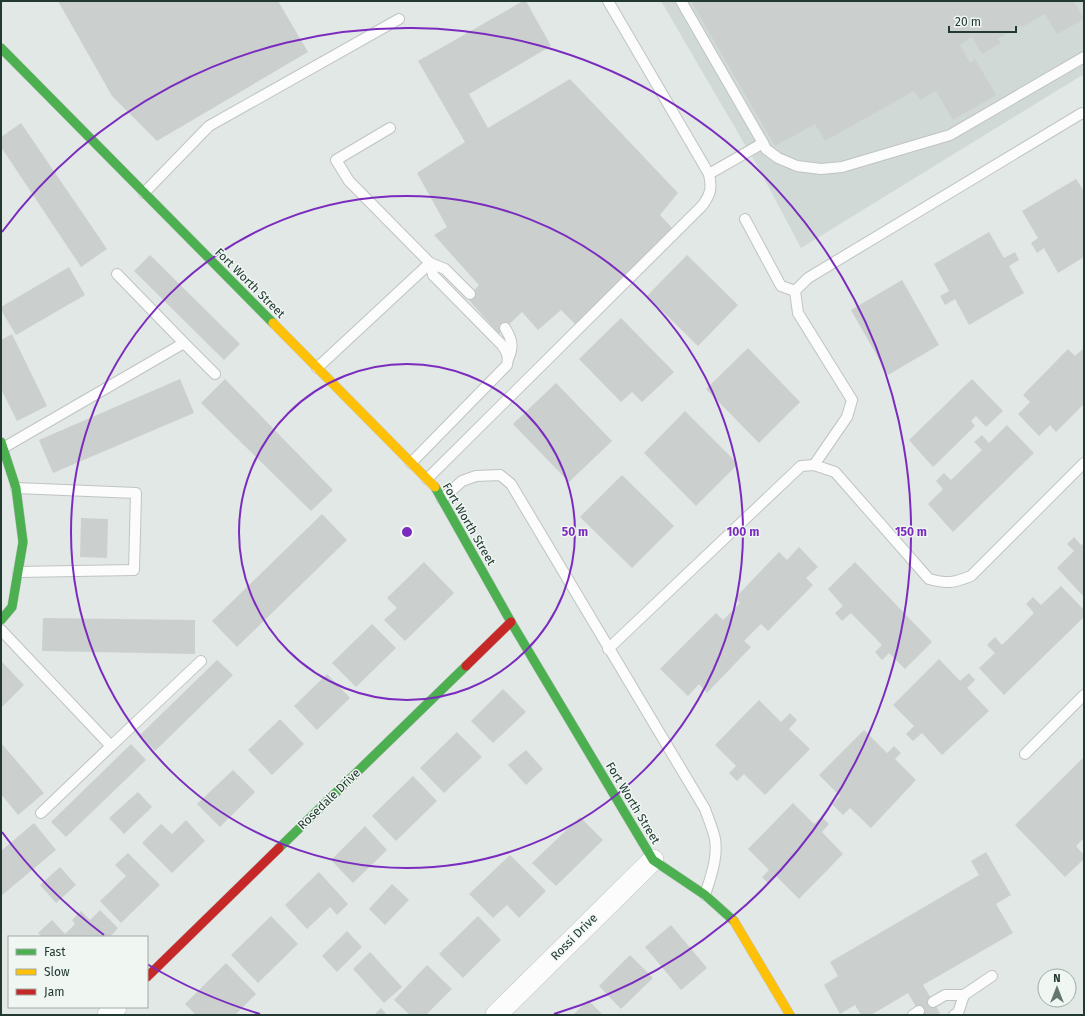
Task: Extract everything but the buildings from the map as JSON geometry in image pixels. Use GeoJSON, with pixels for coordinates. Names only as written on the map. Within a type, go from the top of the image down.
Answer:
{"type":"FeatureCollection","features":[{"type":"Feature","properties":{"kind":"street","name":"Fort Worth Street"},"geometry":{"type":"LineString","coordinates":[[1,48],[437,489],[511,622],[652,860],[705,895],[735,922],[790,1015]]}},
{"type":"Feature","properties":{"kind":"street"},"geometry":{"type":"LineString","coordinates":[[1,620],[12,607],[23,542],[16,488],[2,446]]}},
{"type":"Feature","properties":{"kind":"street","name":"Rosedale Drive"},"geometry":{"type":"LineString","coordinates":[[148,976],[511,622]]}},
{"type":"Feature","properties":{"kind":"street","name":"Rossi Drive"},"geometry":{"type":"LineString","coordinates":[[496,1015],[652,860]]}},
{"type":"Feature","properties":{"kind":"lane"},"geometry":{"type":"LineString","coordinates":[[428,480],[702,206],[708,198],[711,186],[709,174],[608,1]]}},
{"type":"Feature","properties":{"kind":"lane"},"geometry":{"type":"LineString","coordinates":[[681,1],[766,149],[778,158],[797,166],[821,169],[842,167],[950,135],[1084,58]]}},
{"type":"Feature","properties":{"kind":"lane"},"geometry":{"type":"LineString","coordinates":[[144,193],[209,126],[399,19]]}},
{"type":"Feature","properties":{"kind":"lane"},"geometry":{"type":"LineString","coordinates":[[795,290],[808,278],[1082,113],[1084,114]]}},
{"type":"Feature","properties":{"kind":"lane"},"geometry":{"type":"LineString","coordinates":[[390,128],[336,160],[349,181],[430,263],[445,269],[470,294]]}},
{"type":"Feature","properties":{"kind":"lane"},"geometry":{"type":"LineString","coordinates":[[709,174],[763,143]]}},
{"type":"Feature","properties":{"kind":"lane"},"geometry":{"type":"LineString","coordinates":[[746,219],[781,286],[795,290]]}},
{"type":"Feature","properties":{"kind":"lane"},"geometry":{"type":"LineString","coordinates":[[411,463],[507,365],[508,359],[507,352],[502,345],[433,275],[430,263]]}},
{"type":"Feature","properties":{"kind":"lane"},"geometry":{"type":"LineString","coordinates":[[317,368],[430,263]]}},
{"type":"Feature","properties":{"kind":"lane"},"geometry":{"type":"LineString","coordinates":[[117,274],[215,374]]}},
{"type":"Feature","properties":{"kind":"lane"},"geometry":{"type":"LineString","coordinates":[[795,290],[798,313],[852,400],[847,417],[814,465]]}},
{"type":"Feature","properties":{"kind":"lane"},"geometry":{"type":"LineString","coordinates":[[505,328],[510,336],[512,345],[512,352],[508,359]]}},
{"type":"Feature","properties":{"kind":"lane"},"geometry":{"type":"LineString","coordinates":[[2,446],[184,343]]}},
{"type":"Feature","properties":{"kind":"lane"},"geometry":{"type":"LineString","coordinates":[[608,649],[801,466],[814,465],[834,472],[929,579],[942,582],[956,582],[971,576],[1084,463]]}},
{"type":"Feature","properties":{"kind":"lane"},"geometry":{"type":"LineString","coordinates":[[442,499],[462,481],[476,476],[500,475],[511,484],[608,649],[705,809],[715,837],[716,853],[705,895]]}},
{"type":"Feature","properties":{"kind":"lane"},"geometry":{"type":"LineString","coordinates":[[16,488],[136,493],[134,570],[18,572]]}},
{"type":"Feature","properties":{"kind":"lane"},"geometry":{"type":"LineString","coordinates":[[1,630],[111,746]]}},
{"type":"Feature","properties":{"kind":"lane"},"geometry":{"type":"LineString","coordinates":[[41,813],[201,661]]}},
{"type":"Feature","properties":{"kind":"lane"},"geometry":{"type":"LineString","coordinates":[[1025,754],[1084,695]]}},
{"type":"Feature","properties":{"kind":"lane"},"geometry":{"type":"LineString","coordinates":[[934,1002],[945,995],[964,995],[992,976]]}},
{"type":"Feature","properties":{"kind":"lane"},"geometry":{"type":"LineString","coordinates":[[954,1015],[958,1013],[964,995]]}},
{"type":"Feature","properties":{"kind":"shaded area"},"geometry":{"type":"Polygon","coordinates":[[[661,1],[1084,1],[1084,74],[801,248],[758,167],[661,1]]]}},
{"type":"Feature","properties":{"kind":"traffic: fast"},"geometry":{"type":"LineString","coordinates":[[1,48],[273,323]]}},
{"type":"Feature","properties":{"kind":"traffic: fast"},"geometry":{"type":"LineString","coordinates":[[1,442],[16,488],[23,542],[12,607],[1,620]]}},
{"type":"Feature","properties":{"kind":"traffic: fast"},"geometry":{"type":"LineString","coordinates":[[435,487],[511,622],[653,860],[705,895],[734,921]]}},
{"type":"Feature","properties":{"kind":"traffic: fast"},"geometry":{"type":"LineString","coordinates":[[279,848],[466,666]]}},
{"type":"Feature","properties":{"kind":"traffic: slow"},"geometry":{"type":"LineString","coordinates":[[273,323],[435,487]]}},
{"type":"Feature","properties":{"kind":"traffic: slow"},"geometry":{"type":"LineString","coordinates":[[734,921],[790,1015]]}},
{"type":"Feature","properties":{"kind":"traffic: jam"},"geometry":{"type":"LineString","coordinates":[[466,666],[511,622]]}},
{"type":"Feature","properties":{"kind":"traffic: jam"},"geometry":{"type":"LineString","coordinates":[[148,976],[279,848]]}}]}
